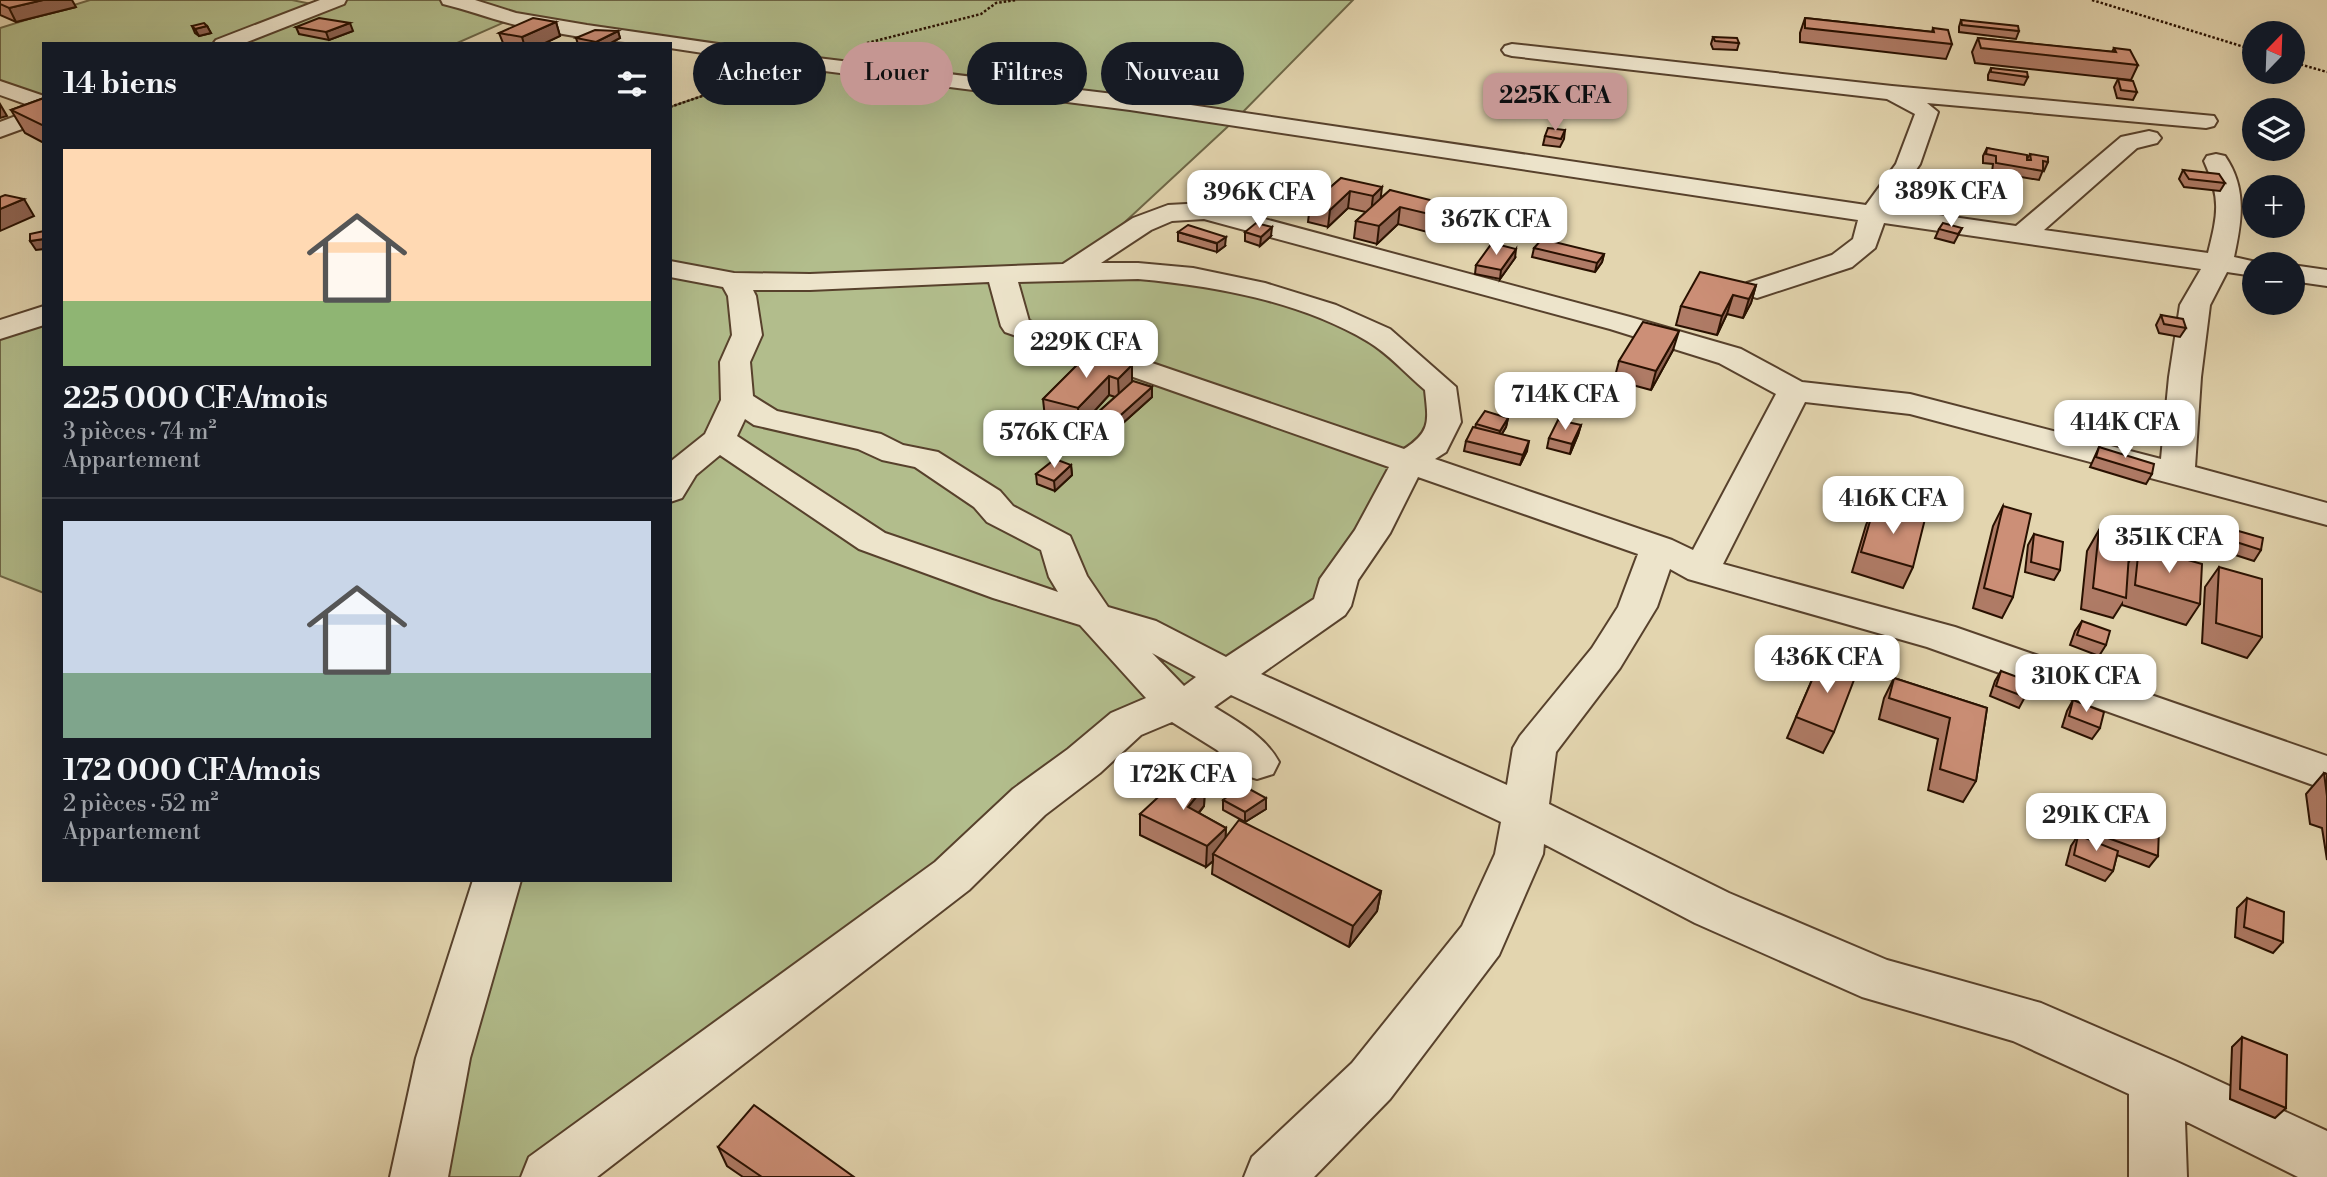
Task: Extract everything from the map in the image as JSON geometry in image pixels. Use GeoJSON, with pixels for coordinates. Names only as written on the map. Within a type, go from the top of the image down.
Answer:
{"type":"FeatureCollection","features":[{"type":"Feature","properties":{"kind":"street"},"geometry":{"type":"LineString","coordinates":[[292,0],[329,3]]}},
{"type":"Feature","properties":{"kind":"street"},"geometry":{"type":"LineString","coordinates":[[450,0],[469,3],[513,19],[800,62],[1130,103],[2021,236],[2242,266]]}},
{"type":"Feature","properties":{"kind":"street"},"geometry":{"type":"LineString","coordinates":[[237,41],[329,3]]}},
{"type":"Feature","properties":{"kind":"street"},"geometry":{"type":"LineString","coordinates":[[1512,50],[1892,93],[2206,121]]}},
{"type":"Feature","properties":{"kind":"street"},"geometry":{"type":"LineString","coordinates":[[0,88],[42,102]]}},
{"type":"Feature","properties":{"kind":"street"},"geometry":{"type":"LineString","coordinates":[[1757,289],[1842,261],[1866,242],[1873,214],[1908,164],[1927,112],[1892,93]]}},
{"type":"Feature","properties":{"kind":"street"},"geometry":{"type":"LineString","coordinates":[[0,130],[42,114]]}},
{"type":"Feature","properties":{"kind":"street"},"geometry":{"type":"LineString","coordinates":[[2021,236],[2129,142],[2149,138]]}},
{"type":"Feature","properties":{"kind":"street"},"geometry":{"type":"LineString","coordinates":[[2177,474],[2185,377],[2195,306],[2219,262],[2229,222],[2228,187],[2216,162]]}},
{"type":"Feature","properties":{"kind":"street"},"geometry":{"type":"LineString","coordinates":[[1070,272],[1142,224],[1168,212],[1205,211],[1606,319],[1730,356],[1794,391],[1910,404],[2327,514]]}},
{"type":"Feature","properties":{"kind":"street"},"geometry":{"type":"LineString","coordinates":[[550,1177],[952,876],[1028,802],[1084,761],[1126,724],[1175,703],[1195,699],[1331,606],[1339,579],[1372,533],[1409,461],[1434,445],[1445,422],[1440,387],[1379,335],[1326,311],[1265,292],[1193,276],[1138,271],[1002,273],[810,282],[734,281],[672,269]]}},
{"type":"Feature","properties":{"kind":"street"},"geometry":{"type":"LineString","coordinates":[[1002,273],[1016,326],[1117,364],[1659,548],[1700,570],[1941,637],[2327,773]]}},
{"type":"Feature","properties":{"kind":"street"},"geometry":{"type":"LineString","coordinates":[[2305,275],[2327,278]]}},
{"type":"Feature","properties":{"kind":"street"},"geometry":{"type":"LineString","coordinates":[[672,487],[681,470],[728,419],[734,362],[747,335],[742,296],[734,281]]}},
{"type":"Feature","properties":{"kind":"street"},"geometry":{"type":"LineString","coordinates":[[0,330],[42,317]]}},
{"type":"Feature","properties":{"kind":"street"},"geometry":{"type":"LineString","coordinates":[[1700,570],[1794,391]]}},
{"type":"Feature","properties":{"kind":"street"},"geometry":{"type":"LineString","coordinates":[[728,419],[766,418],[869,441],[894,453],[926,459],[987,499],[1000,514],[1057,544],[1068,577],[1094,616],[1175,703],[1232,739],[1257,762]]}},
{"type":"Feature","properties":{"kind":"street"},"geometry":{"type":"LineString","coordinates":[[728,419],[872,541],[1142,631],[1228,676],[1525,813],[1712,908],[1880,981],[2022,1020],[2156,1079],[2327,1161]]}},
{"type":"Feature","properties":{"kind":"street"},"geometry":{"type":"LineString","coordinates":[[1273,1177],[1371,1081],[1482,940],[1519,854],[1535,748],[1606,658],[1637,607],[1659,548]]}},
{"type":"Feature","properties":{"kind":"street"},"geometry":{"type":"LineString","coordinates":[[419,1177],[443,1058],[496,882]]}},
{"type":"Feature","properties":{"kind":"street"},"geometry":{"type":"LineString","coordinates":[[2156,1079],[2158,1177]]}},
{"type":"Feature","properties":{"kind":"path"},"geometry":{"type":"LineString","coordinates":[[981,14],[996,3],[1016,0]]}},
{"type":"Feature","properties":{"kind":"path"},"geometry":{"type":"LineString","coordinates":[[2092,0],[2242,46]]}},
{"type":"Feature","properties":{"kind":"path"},"geometry":{"type":"LineString","coordinates":[[2305,66],[2327,72]]}},
{"type":"Feature","properties":{"kind":"green space"},"geometry":{"type":"Polygon","coordinates":[[[90,0],[292,0],[321,6],[337,0],[1353,0],[1236,119],[1071,272],[1177,274],[1326,311],[1426,373],[1445,422],[1331,606],[1126,724],[550,1177],[422,1177],[501,882],[672,882],[672,106],[693,99],[693,105],[826,105],[826,42],[693,42],[693,45],[514,18],[460,42],[245,42],[240,37],[229,42],[42,42],[42,102],[0,88],[0,28],[90,0]]]}},
{"type":"Feature","properties":{"kind":"green space"},"geometry":{"type":"Polygon","coordinates":[[[42,318],[42,592],[0,576],[0,332],[42,318]]]}},
{"type":"Feature","properties":{"kind":"building"},"geometry":{"type":"Polygon","coordinates":[[[0,0],[43,0],[9,8],[0,4],[0,0]]]}},
{"type":"Feature","properties":{"kind":"building"},"geometry":{"type":"Polygon","coordinates":[[[319,18],[350,23],[326,32],[296,27],[319,18]]]}},
{"type":"Feature","properties":{"kind":"building"},"geometry":{"type":"Polygon","coordinates":[[[533,18],[556,22],[522,37],[499,33],[533,18]]]}},
{"type":"Feature","properties":{"kind":"building"},"geometry":{"type":"Polygon","coordinates":[[[1805,18],[1934,32],[1933,28],[1948,30],[1952,44],[1805,28],[1805,18]]]}},
{"type":"Feature","properties":{"kind":"building"},"geometry":{"type":"Polygon","coordinates":[[[1961,20],[2018,26],[2019,31],[1962,25],[1961,20]]]}},
{"type":"Feature","properties":{"kind":"building"},"geometry":{"type":"Polygon","coordinates":[[[204,23],[207,26],[195,29],[192,26],[204,23]]]}},
{"type":"Feature","properties":{"kind":"building"},"geometry":{"type":"Polygon","coordinates":[[[595,30],[618,31],[596,42],[576,38],[595,30]]]}},
{"type":"Feature","properties":{"kind":"building"},"geometry":{"type":"Polygon","coordinates":[[[1713,37],[1737,38],[1739,43],[1715,41],[1713,37]]]}},
{"type":"Feature","properties":{"kind":"building"},"geometry":{"type":"Polygon","coordinates":[[[1978,38],[2116,52],[2114,48],[2130,50],[2138,65],[1981,48],[1978,38]]]}},
{"type":"Feature","properties":{"kind":"building"},"geometry":{"type":"Polygon","coordinates":[[[1991,68],[2027,72],[2028,77],[1991,72],[1991,68]]]}},
{"type":"Feature","properties":{"kind":"building"},"geometry":{"type":"Polygon","coordinates":[[[2118,79],[2133,81],[2137,92],[2121,90],[2118,79]]]}},
{"type":"Feature","properties":{"kind":"building"},"geometry":{"type":"Polygon","coordinates":[[[42,99],[42,125],[11,110],[42,99]]]}},
{"type":"Feature","properties":{"kind":"building"},"geometry":{"type":"Polygon","coordinates":[[[1548,128],[1565,130],[1561,139],[1545,136],[1548,128]]]}},
{"type":"Feature","properties":{"kind":"building"},"geometry":{"type":"Polygon","coordinates":[[[1987,148],[2027,155],[2027,160],[2031,160],[2030,154],[2048,157],[2048,162],[2043,161],[2043,171],[1996,163],[1996,156],[1986,154],[1987,148]]]}},
{"type":"Feature","properties":{"kind":"building"},"geometry":{"type":"Polygon","coordinates":[[[2183,170],[2219,174],[2225,183],[2189,179],[2183,170]]]}},
{"type":"Feature","properties":{"kind":"building"},"geometry":{"type":"Polygon","coordinates":[[[1341,178],[1382,187],[1373,196],[1350,191],[1330,210],[1310,205],[1341,178]]]}},
{"type":"Feature","properties":{"kind":"building"},"geometry":{"type":"Polygon","coordinates":[[[1390,190],[1442,203],[1429,214],[1400,207],[1379,226],[1356,221],[1390,190]]]}},
{"type":"Feature","properties":{"kind":"building"},"geometry":{"type":"Polygon","coordinates":[[[5,195],[24,199],[0,209],[0,197],[5,195]]]}},
{"type":"Feature","properties":{"kind":"building"},"geometry":{"type":"Polygon","coordinates":[[[1256,223],[1272,227],[1261,237],[1245,232],[1256,223]]]}},
{"type":"Feature","properties":{"kind":"building"},"geometry":{"type":"Polygon","coordinates":[[[1943,223],[1962,228],[1958,234],[1939,229],[1943,223]]]}},
{"type":"Feature","properties":{"kind":"building"},"geometry":{"type":"Polygon","coordinates":[[[1188,225],[1226,237],[1217,243],[1178,232],[1188,225]]]}},
{"type":"Feature","properties":{"kind":"building"},"geometry":{"type":"Polygon","coordinates":[[[42,231],[42,239],[30,241],[30,234],[42,231]]]}},
{"type":"Feature","properties":{"kind":"building"},"geometry":{"type":"Polygon","coordinates":[[[1542,239],[1604,254],[1597,263],[1534,248],[1542,239]]]}},
{"type":"Feature","properties":{"kind":"building"},"geometry":{"type":"Polygon","coordinates":[[[1492,243],[1516,249],[1501,270],[1476,265],[1492,243]]]}},
{"type":"Feature","properties":{"kind":"building"},"geometry":{"type":"Polygon","coordinates":[[[1700,272],[1756,285],[1749,299],[1733,295],[1722,316],[1681,306],[1700,272]]]}},
{"type":"Feature","properties":{"kind":"building"},"geometry":{"type":"Polygon","coordinates":[[[2161,315],[2183,319],[2186,328],[2164,324],[2161,315]]]}},
{"type":"Feature","properties":{"kind":"building"},"geometry":{"type":"Polygon","coordinates":[[[1643,322],[1679,331],[1656,371],[1619,361],[1643,322]]]}},
{"type":"Feature","properties":{"kind":"building"},"geometry":{"type":"Polygon","coordinates":[[[1089,353],[1132,365],[1118,379],[1109,376],[1078,408],[1043,399],[1089,353]]]}},
{"type":"Feature","properties":{"kind":"building"},"geometry":{"type":"Polygon","coordinates":[[[1133,381],[1152,387],[1104,430],[1085,424],[1133,381]]]}},
{"type":"Feature","properties":{"kind":"building"},"geometry":{"type":"Polygon","coordinates":[[[1485,411],[1508,418],[1500,431],[1476,424],[1485,411]]]}},
{"type":"Feature","properties":{"kind":"building"},"geometry":{"type":"Polygon","coordinates":[[[1018,415],[1050,423],[1033,440],[1001,432],[1018,415]]]}},
{"type":"Feature","properties":{"kind":"building"},"geometry":{"type":"Polygon","coordinates":[[[1558,420],[1581,425],[1572,444],[1549,438],[1558,420]]]}},
{"type":"Feature","properties":{"kind":"building"},"geometry":{"type":"Polygon","coordinates":[[[1473,427],[1529,441],[1523,455],[1466,441],[1473,427]]]}},
{"type":"Feature","properties":{"kind":"building"},"geometry":{"type":"Polygon","coordinates":[[[2099,447],[2154,464],[2152,474],[2096,457],[2099,447]]]}},
{"type":"Feature","properties":{"kind":"building"},"geometry":{"type":"Polygon","coordinates":[[[1055,459],[1071,465],[1054,481],[1036,474],[1055,459]]]}},
{"type":"Feature","properties":{"kind":"building"},"geometry":{"type":"Polygon","coordinates":[[[1875,504],[1925,519],[1913,567],[1861,552],[1875,504]]]}},
{"type":"Feature","properties":{"kind":"building"},"geometry":{"type":"Polygon","coordinates":[[[2003,506],[2031,514],[2013,597],[1984,588],[2003,506]]]}},
{"type":"Feature","properties":{"kind":"building"},"geometry":{"type":"Polygon","coordinates":[[[2099,530],[2130,539],[2126,598],[2093,588],[2099,530]]]}},
{"type":"Feature","properties":{"kind":"building"},"geometry":{"type":"Polygon","coordinates":[[[2235,530],[2263,538],[2261,550],[2233,541],[2235,530]]]}},
{"type":"Feature","properties":{"kind":"building"},"geometry":{"type":"Polygon","coordinates":[[[2034,534],[2063,542],[2060,570],[2031,562],[2034,534]]]}},
{"type":"Feature","properties":{"kind":"building"},"geometry":{"type":"Polygon","coordinates":[[[2139,546],[2202,564],[2200,604],[2135,585],[2139,546]]]}},
{"type":"Feature","properties":{"kind":"building"},"geometry":{"type":"Polygon","coordinates":[[[2219,567],[2262,579],[2262,637],[2216,623],[2219,567]]]}},
{"type":"Feature","properties":{"kind":"building"},"geometry":{"type":"Polygon","coordinates":[[[2082,621],[2110,631],[2106,645],[2077,635],[2082,621]]]}},
{"type":"Feature","properties":{"kind":"building"},"geometry":{"type":"Polygon","coordinates":[[[1821,659],[1857,672],[1834,732],[1796,717],[1821,659]]]}},
{"type":"Feature","properties":{"kind":"building"},"geometry":{"type":"Polygon","coordinates":[[[2001,671],[2031,682],[2025,697],[1996,686],[2001,671]]]}},
{"type":"Feature","properties":{"kind":"building"},"geometry":{"type":"Polygon","coordinates":[[[1894,678],[1987,708],[1976,781],[1940,769],[1950,718],[1889,698],[1894,678]]]}},
{"type":"Feature","properties":{"kind":"building"},"geometry":{"type":"Polygon","coordinates":[[[2073,700],[2104,712],[2100,728],[2069,716],[2073,700]]]}},
{"type":"Feature","properties":{"kind":"building"},"geometry":{"type":"Polygon","coordinates":[[[2324,773],[2327,774],[2327,796],[2324,773]]]}},
{"type":"Feature","properties":{"kind":"building"},"geometry":{"type":"Polygon","coordinates":[[[1181,776],[1205,786],[1188,807],[1226,828],[1207,846],[1140,814],[1181,776]]]}},
{"type":"Feature","properties":{"kind":"building"},"geometry":{"type":"Polygon","coordinates":[[[1242,785],[1266,798],[1245,812],[1223,800],[1242,785]]]}},
{"type":"Feature","properties":{"kind":"building"},"geometry":{"type":"Polygon","coordinates":[[[2086,802],[2159,828],[2158,856],[2083,829],[2086,802]]]}},
{"type":"Feature","properties":{"kind":"building"},"geometry":{"type":"Polygon","coordinates":[[[1239,820],[1381,891],[1353,926],[1213,854],[1239,820]]]}},
{"type":"Feature","properties":{"kind":"building"},"geometry":{"type":"Polygon","coordinates":[[[2078,835],[2118,851],[2113,871],[2074,855],[2078,835]]]}},
{"type":"Feature","properties":{"kind":"building"},"geometry":{"type":"Polygon","coordinates":[[[2247,898],[2284,912],[2283,942],[2244,927],[2247,898]]]}},
{"type":"Feature","properties":{"kind":"building"},"geometry":{"type":"Polygon","coordinates":[[[2242,1037],[2287,1055],[2286,1108],[2240,1089],[2242,1037]]]}},
{"type":"Feature","properties":{"kind":"building"},"geometry":{"type":"Polygon","coordinates":[[[754,1105],[854,1177],[762,1177],[718,1147],[754,1105]]]}}]}
